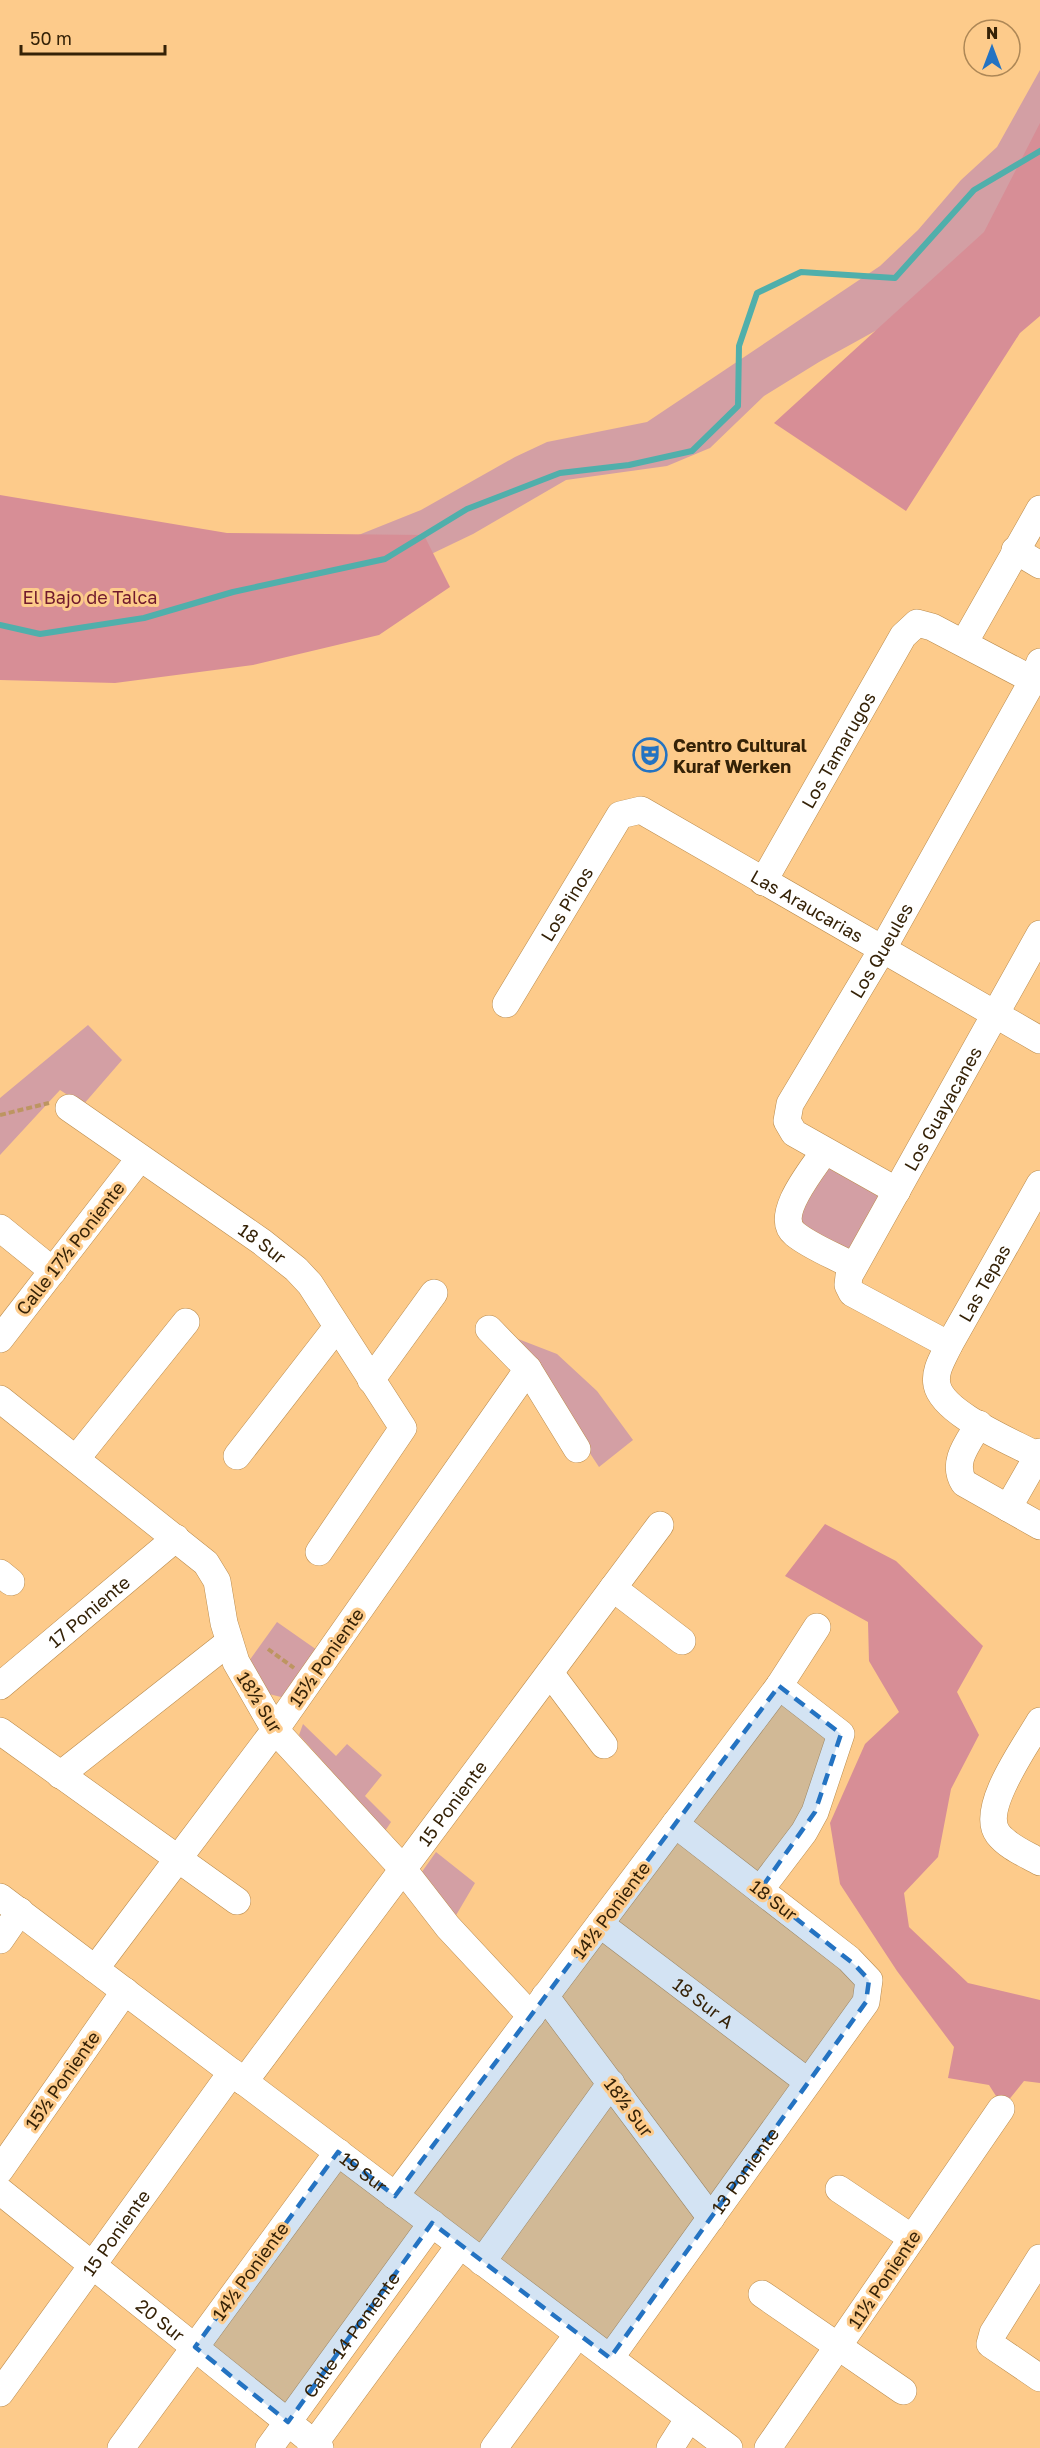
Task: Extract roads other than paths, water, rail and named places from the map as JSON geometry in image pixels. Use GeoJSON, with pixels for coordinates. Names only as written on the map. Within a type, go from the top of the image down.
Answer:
{"type":"FeatureCollection","features":[{"type":"Feature","properties":{"kind":"street"},"geometry":{"type":"LineString","coordinates":[[1036,671],[964,643],[1040,508]]}},
{"type":"Feature","properties":{"kind":"street"},"geometry":{"type":"LineString","coordinates":[[1015,550],[1040,565]]}},
{"type":"Feature","properties":{"kind":"street","name":"Los Tamarugos"},"geometry":{"type":"LineString","coordinates":[[763,882],[903,636],[917,623],[932,627],[964,643]]}},
{"type":"Feature","properties":{"kind":"street","name":"Los Queules"},"geometry":{"type":"LineString","coordinates":[[897,1191],[824,1152],[789,1128],[790,1104],[882,950],[1036,671]]}},
{"type":"Feature","properties":{"kind":"street","name":"Las Araucarias"},"geometry":{"type":"LineString","coordinates":[[634,810],[647,812],[763,882],[1040,1040]]}},
{"type":"Feature","properties":{"kind":"street","name":"Los Pinos"},"geometry":{"type":"LineString","coordinates":[[506,1004],[620,815],[634,810]]}},
{"type":"Feature","properties":{"kind":"street","name":"Los Guayacanes"},"geometry":{"type":"LineString","coordinates":[[851,1276],[1040,934]]}},
{"type":"Feature","properties":{"kind":"street","name":"18 Sur"},"geometry":{"type":"LineString","coordinates":[[58,1105],[141,1158],[262,1242],[296,1269],[310,1284],[404,1428],[319,1552]]}},
{"type":"Feature","properties":{"kind":"street"},"geometry":{"type":"LineString","coordinates":[[824,1152],[789,1208],[786,1220],[793,1233],[851,1276],[852,1293],[949,1346]]}},
{"type":"Feature","properties":{"kind":"street","name":"Calle 17½ Poniente"},"geometry":{"type":"LineString","coordinates":[[0,1339],[141,1158]]}},
{"type":"Feature","properties":{"kind":"street","name":"Las Tepas"},"geometry":{"type":"LineString","coordinates":[[979,1424],[948,1404],[937,1384],[937,1372],[949,1346],[1040,1185]]}},
{"type":"Feature","properties":{"kind":"street"},"geometry":{"type":"LineString","coordinates":[[0,1228],[53,1271]]}},
{"type":"Feature","properties":{"kind":"street"},"geometry":{"type":"LineString","coordinates":[[371,1380],[434,1293]]}},
{"type":"Feature","properties":{"kind":"street"},"geometry":{"type":"LineString","coordinates":[[76,1460],[186,1322]]}},
{"type":"Feature","properties":{"kind":"street"},"geometry":{"type":"LineString","coordinates":[[237,1456],[337,1328]]}},
{"type":"Feature","properties":{"kind":"street"},"geometry":{"type":"LineString","coordinates":[[489,1329],[528,1369],[577,1449]]}},
{"type":"Feature","properties":{"kind":"street","name":"15½ Poniente"},"geometry":{"type":"LineString","coordinates":[[95,1969],[275,1730],[528,1369]]}},
{"type":"Feature","properties":{"kind":"street","name":"18½ Sur"},"geometry":{"type":"LineString","coordinates":[[0,1400],[200,1556],[217,1581],[229,1642],[245,1681],[275,1730],[404,1869],[448,1926],[538,2006],[611,2083],[711,2218]]}},
{"type":"Feature","properties":{"kind":"street"},"geometry":{"type":"LineString","coordinates":[[1008,1508],[1039,1454],[979,1424],[960,1458],[959,1474],[964,1483],[1008,1508],[1040,1526]]}},
{"type":"Feature","properties":{"kind":"street","name":"15 Poniente"},"geometry":{"type":"LineString","coordinates":[[0,2393],[92,2265],[404,1869],[660,1525]]}},
{"type":"Feature","properties":{"kind":"street","name":"17 Poniente"},"geometry":{"type":"LineString","coordinates":[[0,1686],[176,1538]]}},
{"type":"Feature","properties":{"kind":"street"},"geometry":{"type":"LineString","coordinates":[[613,1588],[682,1641]]}},
{"type":"Feature","properties":{"kind":"street","name":"14½ Poniente"},"geometry":{"type":"LineString","coordinates":[[395,2196],[779,1686],[817,1627]]}},
{"type":"Feature","properties":{"kind":"street"},"geometry":{"type":"LineString","coordinates":[[60,1775],[229,1642]]}},
{"type":"Feature","properties":{"kind":"street"},"geometry":{"type":"LineString","coordinates":[[550,1673],[604,1745]]}},
{"type":"Feature","properties":{"kind":"street"},"geometry":{"type":"LineString","coordinates":[[760,1890],[804,1832],[815,1812],[841,1734],[779,1686]]}},
{"type":"Feature","properties":{"kind":"street"},"geometry":{"type":"LineString","coordinates":[[1040,1721],[993,1807],[996,1832],[1007,1843],[1040,1862]]}},
{"type":"Feature","properties":{"kind":"street"},"geometry":{"type":"LineString","coordinates":[[0,1731],[237,1901]]}},
{"type":"Feature","properties":{"kind":"street","name":"18 Sur"},"geometry":{"type":"LineString","coordinates":[[675,1824],[849,1959],[869,1980]]}},
{"type":"Feature","properties":{"kind":"street"},"geometry":{"type":"LineString","coordinates":[[0,1940],[10,1904]]}},
{"type":"Feature","properties":{"kind":"street","name":"19 Sur"},"geometry":{"type":"LineString","coordinates":[[10,1904],[729,2448]]}},
{"type":"Feature","properties":{"kind":"street","name":"18 Sur A"},"geometry":{"type":"LineString","coordinates":[[600,1924],[808,2082]]}},
{"type":"Feature","properties":{"kind":"street","name":"13 Poniente"},"geometry":{"type":"LineString","coordinates":[[610,2358],[866,2002],[869,1980]]}},
{"type":"Feature","properties":{"kind":"street","name":"15½ Poniente"},"geometry":{"type":"LineString","coordinates":[[0,2170],[125,1991]]}},
{"type":"Feature","properties":{"kind":"street"},"geometry":{"type":"LineString","coordinates":[[482,2262],[611,2083]]}},
{"type":"Feature","properties":{"kind":"street","name":"11½ Poniente"},"geometry":{"type":"LineString","coordinates":[[768,2448],[1001,2109]]}},
{"type":"Feature","properties":{"kind":"street","name":"14½ Poniente"},"geometry":{"type":"LineString","coordinates":[[121,2448],[338,2152]]}},
{"type":"Feature","properties":{"kind":"street"},"geometry":{"type":"LineString","coordinates":[[838,2189],[912,2238]]}},
{"type":"Feature","properties":{"kind":"street","name":"20 Sur"},"geometry":{"type":"LineString","coordinates":[[0,2191],[315,2446]]}},
{"type":"Feature","properties":{"kind":"street","name":"Calle 14 Poniente"},"geometry":{"type":"LineString","coordinates":[[269,2448],[432,2223]]}},
{"type":"Feature","properties":{"kind":"street","name":"Calle 14 Poniente"},"geometry":{"type":"LineString","coordinates":[[315,2446],[460,2245]]}},
{"type":"Feature","properties":{"kind":"street"},"geometry":{"type":"LineString","coordinates":[[1040,2258],[993,2333],[990,2344],[1040,2378]]}},
{"type":"Feature","properties":{"kind":"street"},"geometry":{"type":"LineString","coordinates":[[762,2294],[837,2348],[903,2391]]}},
{"type":"Feature","properties":{"kind":"street"},"geometry":{"type":"LineString","coordinates":[[494,2448],[578,2334]]}},
{"type":"Feature","properties":{"kind":"street"},"geometry":{"type":"LineString","coordinates":[[670,2448],[689,2418]]}},
{"type":"Feature","properties":{"kind":"waterway"},"geometry":{"type":"LineString","coordinates":[[0,625],[40,634],[144,618],[233,592],[385,559],[467,509],[560,473],[629,465],[692,451],[738,406],[739,346],[757,293],[801,272],[895,278],[974,190],[1040,151]]}},
{"type":"Feature","properties":{"kind":"place","name":"Centro Cultural Kuraf Werken"},"geometry":{"type":"Point","coordinates":[650,755]}},
{"type":"Feature","properties":{"kind":"park label","name":"El Bajo de Talca"},"geometry":{"type":"Point","coordinates":[90,597]}}]}
